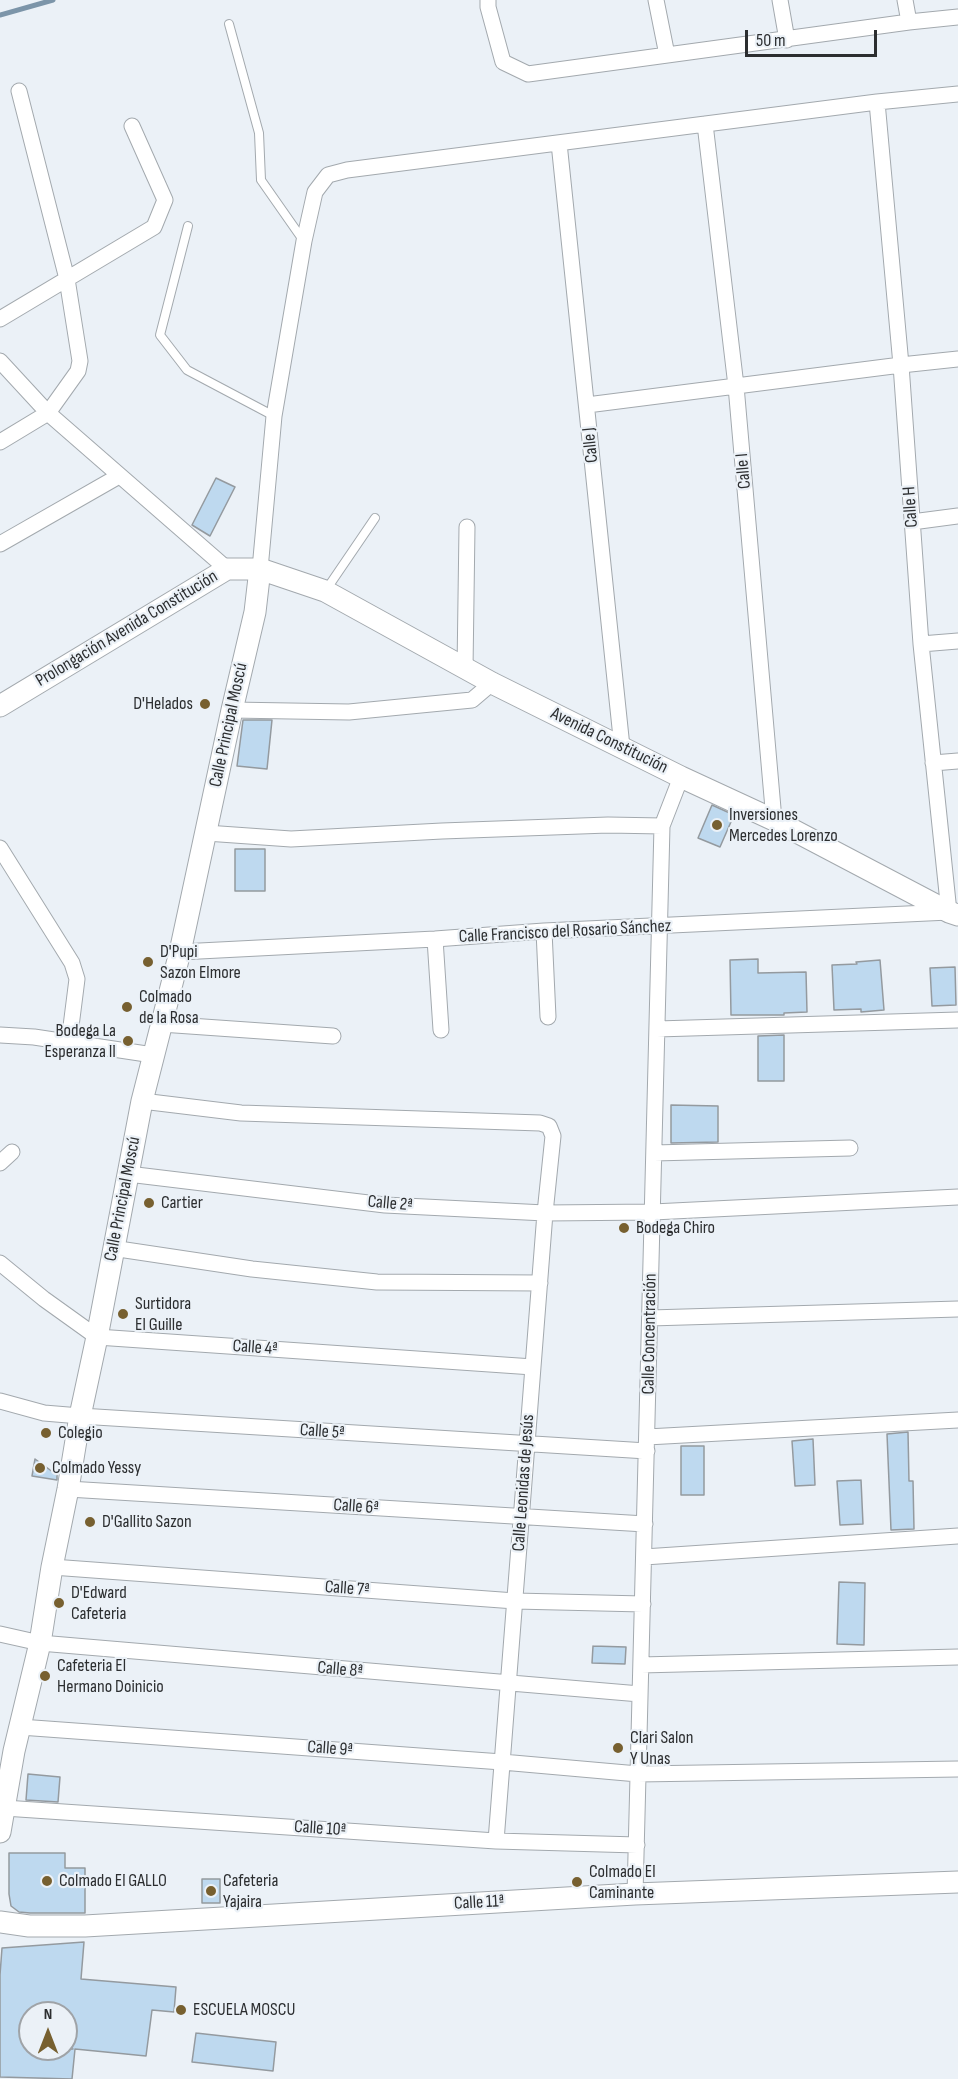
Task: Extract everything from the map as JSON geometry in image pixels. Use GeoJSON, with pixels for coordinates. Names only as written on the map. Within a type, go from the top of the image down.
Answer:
{"type":"FeatureCollection","features":[{"type":"Feature","properties":{"kind":"street"},"geometry":{"type":"LineString","coordinates":[[488,0],[503,62],[528,74],[958,17]]}},
{"type":"Feature","properties":{"kind":"street"},"geometry":{"type":"LineString","coordinates":[[656,0],[667,55]]}},
{"type":"Feature","properties":{"kind":"street"},"geometry":{"type":"LineString","coordinates":[[780,0],[787,40]]}},
{"type":"Feature","properties":{"kind":"street"},"geometry":{"type":"LineString","coordinates":[[905,0],[909,22]]}},
{"type":"Feature","properties":{"kind":"street"},"geometry":{"type":"LineString","coordinates":[[0,442],[48,412],[78,370],[80,361],[67,279],[19,91]]}},
{"type":"Feature","properties":{"kind":"street"},"geometry":{"type":"LineString","coordinates":[[260,568],[274,416],[304,241],[315,192],[328,175],[347,170],[877,102],[958,94]]}},
{"type":"Feature","properties":{"kind":"street","name":"Calle H"},"geometry":{"type":"LineString","coordinates":[[877,102],[901,365],[921,644],[933,763],[952,862],[954,914]]}},
{"type":"Feature","properties":{"kind":"street","name":"Calle I"},"geometry":{"type":"LineString","coordinates":[[705,124],[736,386],[774,820]]}},
{"type":"Feature","properties":{"kind":"street"},"geometry":{"type":"LineString","coordinates":[[0,319],[154,227],[165,200],[132,126]]}},
{"type":"Feature","properties":{"kind":"street","name":"Calle J"},"geometry":{"type":"LineString","coordinates":[[559,143],[622,747]]}},
{"type":"Feature","properties":{"kind":"street"},"geometry":{"type":"LineString","coordinates":[[587,405],[958,359]]}},
{"type":"Feature","properties":{"kind":"street"},"geometry":{"type":"LineString","coordinates":[[0,361],[48,412],[226,569]]}},
{"type":"Feature","properties":{"kind":"street"},"geometry":{"type":"LineString","coordinates":[[0,544],[118,476]]}},
{"type":"Feature","properties":{"kind":"street"},"geometry":{"type":"LineString","coordinates":[[912,522],[958,516]]}},
{"type":"Feature","properties":{"kind":"street"},"geometry":{"type":"LineString","coordinates":[[465,669],[467,527]]}},
{"type":"Feature","properties":{"kind":"street","name":"Avenida Constitución"},"geometry":{"type":"LineString","coordinates":[[260,568],[325,591],[492,683],[681,777],[774,820],[954,914]]}},
{"type":"Feature","properties":{"kind":"street","name":"Prolongación Avenida Constitución"},"geometry":{"type":"LineString","coordinates":[[0,706],[226,569],[260,568]]}},
{"type":"Feature","properties":{"kind":"street","name":"Calle Principal Moscú"},"geometry":{"type":"LineString","coordinates":[[0,1832],[4,1808],[7,1750],[20,1727],[40,1643],[80,1416],[142,1101],[180,952],[255,612],[260,568]]}},
{"type":"Feature","properties":{"kind":"street"},"geometry":{"type":"LineString","coordinates":[[921,644],[958,641]]}},
{"type":"Feature","properties":{"kind":"street"},"geometry":{"type":"LineString","coordinates":[[232,710],[349,712],[472,700],[492,683]]}},
{"type":"Feature","properties":{"kind":"street"},"geometry":{"type":"LineString","coordinates":[[933,763],[958,761]]}},
{"type":"Feature","properties":{"kind":"street","name":"Calle Concentración"},"geometry":{"type":"LineString","coordinates":[[635,1894],[662,826],[681,777]]}},
{"type":"Feature","properties":{"kind":"street"},"geometry":{"type":"LineString","coordinates":[[206,833],[291,839],[608,825],[662,826]]}},
{"type":"Feature","properties":{"kind":"street"},"geometry":{"type":"LineString","coordinates":[[0,848],[72,963],[77,979],[69,1042]]}},
{"type":"Feature","properties":{"kind":"street","name":"Calle Francisco del Rosario Sánchez"},"geometry":{"type":"LineString","coordinates":[[180,952],[544,931],[954,914]]}},
{"type":"Feature","properties":{"kind":"street"},"geometry":{"type":"LineString","coordinates":[[544,931],[548,1017]]}},
{"type":"Feature","properties":{"kind":"street"},"geometry":{"type":"LineString","coordinates":[[435,939],[441,1030]]}},
{"type":"Feature","properties":{"kind":"street"},"geometry":{"type":"LineString","coordinates":[[657,1029],[958,1020]]}},
{"type":"Feature","properties":{"kind":"street"},"geometry":{"type":"LineString","coordinates":[[161,1024],[333,1036]]}},
{"type":"Feature","properties":{"kind":"street"},"geometry":{"type":"LineString","coordinates":[[2,1032],[153,1055]]}},
{"type":"Feature","properties":{"kind":"street","name":"Calle Leonidas de Jesús"},"geometry":{"type":"LineString","coordinates":[[142,1101],[241,1113],[540,1123],[549,1126],[553,1136],[496,1841]]}},
{"type":"Feature","properties":{"kind":"street"},"geometry":{"type":"LineString","coordinates":[[654,1153],[850,1148]]}},
{"type":"Feature","properties":{"kind":"street"},"geometry":{"type":"LineString","coordinates":[[0,1163],[12,1152]]}},
{"type":"Feature","properties":{"kind":"street","name":"Calle 2ª"},"geometry":{"type":"LineString","coordinates":[[128,1174],[385,1205],[545,1213],[653,1212],[958,1197]]}},
{"type":"Feature","properties":{"kind":"street"},"geometry":{"type":"LineString","coordinates":[[112,1248],[252,1269],[377,1282],[540,1283]]}},
{"type":"Feature","properties":{"kind":"street"},"geometry":{"type":"LineString","coordinates":[[0,1263],[44,1299],[97,1336]]}},
{"type":"Feature","properties":{"kind":"street"},"geometry":{"type":"LineString","coordinates":[[650,1318],[958,1309]]}},
{"type":"Feature","properties":{"kind":"street","name":"Calle 4ª"},"geometry":{"type":"LineString","coordinates":[[97,1336],[533,1367]]}},
{"type":"Feature","properties":{"kind":"street","name":"Calle 5ª"},"geometry":{"type":"LineString","coordinates":[[0,1401],[44,1413],[527,1445],[647,1444],[958,1420]]}},
{"type":"Feature","properties":{"kind":"street","name":"Calle 6ª"},"geometry":{"type":"LineString","coordinates":[[68,1489],[645,1524]]}},
{"type":"Feature","properties":{"kind":"street"},"geometry":{"type":"LineString","coordinates":[[644,1557],[958,1536]]}},
{"type":"Feature","properties":{"kind":"street","name":"Calle 7ª"},"geometry":{"type":"LineString","coordinates":[[52,1567],[515,1601],[643,1604]]}},
{"type":"Feature","properties":{"kind":"street","name":"Calle 8ª"},"geometry":{"type":"LineString","coordinates":[[0,1635],[40,1643],[640,1694]]}},
{"type":"Feature","properties":{"kind":"street"},"geometry":{"type":"LineString","coordinates":[[641,1665],[958,1657]]}},
{"type":"Feature","properties":{"kind":"street","name":"Calle 9ª"},"geometry":{"type":"LineString","coordinates":[[20,1727],[639,1774],[958,1769]]}},
{"type":"Feature","properties":{"kind":"street","name":"Calle 10ª"},"geometry":{"type":"LineString","coordinates":[[4,1808],[496,1841],[637,1845]]}},
{"type":"Feature","properties":{"kind":"street","name":"Calle 11ª"},"geometry":{"type":"LineString","coordinates":[[0,1922],[28,1926],[85,1926],[635,1894],[958,1882]]}},
{"type":"Feature","properties":{"kind":"lane"},"geometry":{"type":"LineString","coordinates":[[229,24],[259,134],[261,180],[304,241]]}},
{"type":"Feature","properties":{"kind":"lane"},"geometry":{"type":"LineString","coordinates":[[188,226],[160,335],[187,370],[274,416]]}},
{"type":"Feature","properties":{"kind":"lane"},"geometry":{"type":"LineString","coordinates":[[325,591],[375,518]]}},
{"type":"Feature","properties":{"kind":"building"},"geometry":{"type":"Polygon","coordinates":[[[216,478],[235,487],[210,536],[192,525],[216,478]]]}},
{"type":"Feature","properties":{"kind":"building"},"geometry":{"type":"Polygon","coordinates":[[[243,720],[272,720],[267,769],[237,766],[243,720]]]}},
{"type":"Feature","properties":{"kind":"building","name":"Inversiones Mercedes Lorenzo"},"geometry":{"type":"Polygon","coordinates":[[[712,805],[734,815],[720,847],[698,838],[712,805]]]}},
{"type":"Feature","properties":{"kind":"building"},"geometry":{"type":"Polygon","coordinates":[[[235,849],[265,849],[265,891],[235,891],[235,849]]]}},
{"type":"Feature","properties":{"kind":"building"},"geometry":{"type":"Polygon","coordinates":[[[758,959],[758,973],[806,972],[807,1012],[784,1013],[784,1015],[731,1015],[730,960],[758,959]]]}},
{"type":"Feature","properties":{"kind":"building"},"geometry":{"type":"Polygon","coordinates":[[[880,960],[884,1010],[861,1012],[861,1009],[834,1010],[832,965],[880,960]]]}},
{"type":"Feature","properties":{"kind":"building"},"geometry":{"type":"Polygon","coordinates":[[[955,967],[956,1005],[932,1006],[930,968],[955,967]]]}},
{"type":"Feature","properties":{"kind":"building"},"geometry":{"type":"Polygon","coordinates":[[[784,1035],[784,1081],[758,1081],[758,1036],[784,1035]]]}},
{"type":"Feature","properties":{"kind":"building"},"geometry":{"type":"Polygon","coordinates":[[[671,1105],[718,1106],[718,1142],[671,1143],[671,1105]]]}},
{"type":"Feature","properties":{"kind":"building"},"geometry":{"type":"Polygon","coordinates":[[[908,1432],[909,1481],[913,1481],[914,1529],[891,1530],[887,1434],[908,1432]]]}},
{"type":"Feature","properties":{"kind":"building"},"geometry":{"type":"Polygon","coordinates":[[[813,1439],[815,1485],[795,1486],[792,1441],[813,1439]]]}},
{"type":"Feature","properties":{"kind":"building"},"geometry":{"type":"Polygon","coordinates":[[[681,1446],[704,1446],[704,1495],[681,1495],[681,1446]]]}},
{"type":"Feature","properties":{"kind":"building","name":"Colmado Yessy"},"geometry":{"type":"Polygon","coordinates":[[[35,1459],[57,1475],[57,1480],[32,1476],[35,1459]]]}},
{"type":"Feature","properties":{"kind":"building"},"geometry":{"type":"Polygon","coordinates":[[[861,1480],[863,1524],[840,1525],[837,1481],[861,1480]]]}},
{"type":"Feature","properties":{"kind":"building"},"geometry":{"type":"Polygon","coordinates":[[[839,1582],[865,1583],[864,1645],[837,1644],[839,1582]]]}},
{"type":"Feature","properties":{"kind":"building"},"geometry":{"type":"Polygon","coordinates":[[[593,1646],[626,1647],[625,1664],[592,1663],[593,1646]]]}},
{"type":"Feature","properties":{"kind":"building"},"geometry":{"type":"Polygon","coordinates":[[[28,1774],[60,1777],[58,1802],[26,1800],[28,1774]]]}},
{"type":"Feature","properties":{"kind":"building","name":"Colmado El GALLO"},"geometry":{"type":"Polygon","coordinates":[[[9,1853],[65,1853],[65,1868],[85,1868],[85,1913],[19,1912],[11,1906],[9,1853]]]}},
{"type":"Feature","properties":{"kind":"building","name":"Cafeteria Yajaira"},"geometry":{"type":"Polygon","coordinates":[[[202,1879],[220,1879],[220,1903],[202,1903],[202,1879]]]}},
{"type":"Feature","properties":{"kind":"building"},"geometry":{"type":"Polygon","coordinates":[[[84,1942],[81,1979],[176,1987],[174,2012],[152,2010],[146,2056],[78,2049],[78,2001],[18,2001],[18,2061],[74,2061],[72,2079],[0,2077],[2,1948],[84,1942]]]}},
{"type":"Feature","properties":{"kind":"building"},"geometry":{"type":"Polygon","coordinates":[[[196,2033],[276,2042],[273,2071],[192,2062],[196,2033]]]}},
{"type":"Feature","properties":{"kind":"waterway"},"geometry":{"type":"LineString","coordinates":[[0,15],[53,0]]}},
{"type":"Feature","properties":{"kind":"place","name":"D'Helados"},"geometry":{"type":"Point","coordinates":[205,704]}},
{"type":"Feature","properties":{"kind":"place","name":"Inversiones Mercedes Lorenzo"},"geometry":{"type":"Point","coordinates":[717,825]}},
{"type":"Feature","properties":{"kind":"place","name":"D'Pupi Sazon Elmore"},"geometry":{"type":"Point","coordinates":[148,962]}},
{"type":"Feature","properties":{"kind":"place","name":"Colmado de la Rosa"},"geometry":{"type":"Point","coordinates":[127,1007]}},
{"type":"Feature","properties":{"kind":"place","name":"Bodega La Esperanza II"},"geometry":{"type":"Point","coordinates":[128,1041]}},
{"type":"Feature","properties":{"kind":"place","name":"Cartier"},"geometry":{"type":"Point","coordinates":[149,1203]}},
{"type":"Feature","properties":{"kind":"place","name":"Bodega Chiro"},"geometry":{"type":"Point","coordinates":[624,1228]}},
{"type":"Feature","properties":{"kind":"place","name":"Surtidora El Guille"},"geometry":{"type":"Point","coordinates":[123,1314]}},
{"type":"Feature","properties":{"kind":"place","name":"Colegio"},"geometry":{"type":"Point","coordinates":[46,1433]}},
{"type":"Feature","properties":{"kind":"place","name":"Colmado Yessy"},"geometry":{"type":"Point","coordinates":[40,1468]}},
{"type":"Feature","properties":{"kind":"place","name":"D'Gallito Sazon"},"geometry":{"type":"Point","coordinates":[90,1522]}},
{"type":"Feature","properties":{"kind":"place","name":"D'Edward Cafeteria"},"geometry":{"type":"Point","coordinates":[59,1603]}},
{"type":"Feature","properties":{"kind":"place","name":"Cafeteria El Hermano Doinicio"},"geometry":{"type":"Point","coordinates":[45,1676]}},
{"type":"Feature","properties":{"kind":"place","name":"Clari Salon Y Unas"},"geometry":{"type":"Point","coordinates":[618,1748]}},
{"type":"Feature","properties":{"kind":"place","name":"Colmado El GALLO"},"geometry":{"type":"Point","coordinates":[47,1881]}},
{"type":"Feature","properties":{"kind":"place","name":"Colmado El Caminante"},"geometry":{"type":"Point","coordinates":[577,1882]}},
{"type":"Feature","properties":{"kind":"place","name":"Cafeteria Yajaira"},"geometry":{"type":"Point","coordinates":[211,1891]}},
{"type":"Feature","properties":{"kind":"place","name":"ESCUELA MOSCU"},"geometry":{"type":"Point","coordinates":[181,2010]}}]}
